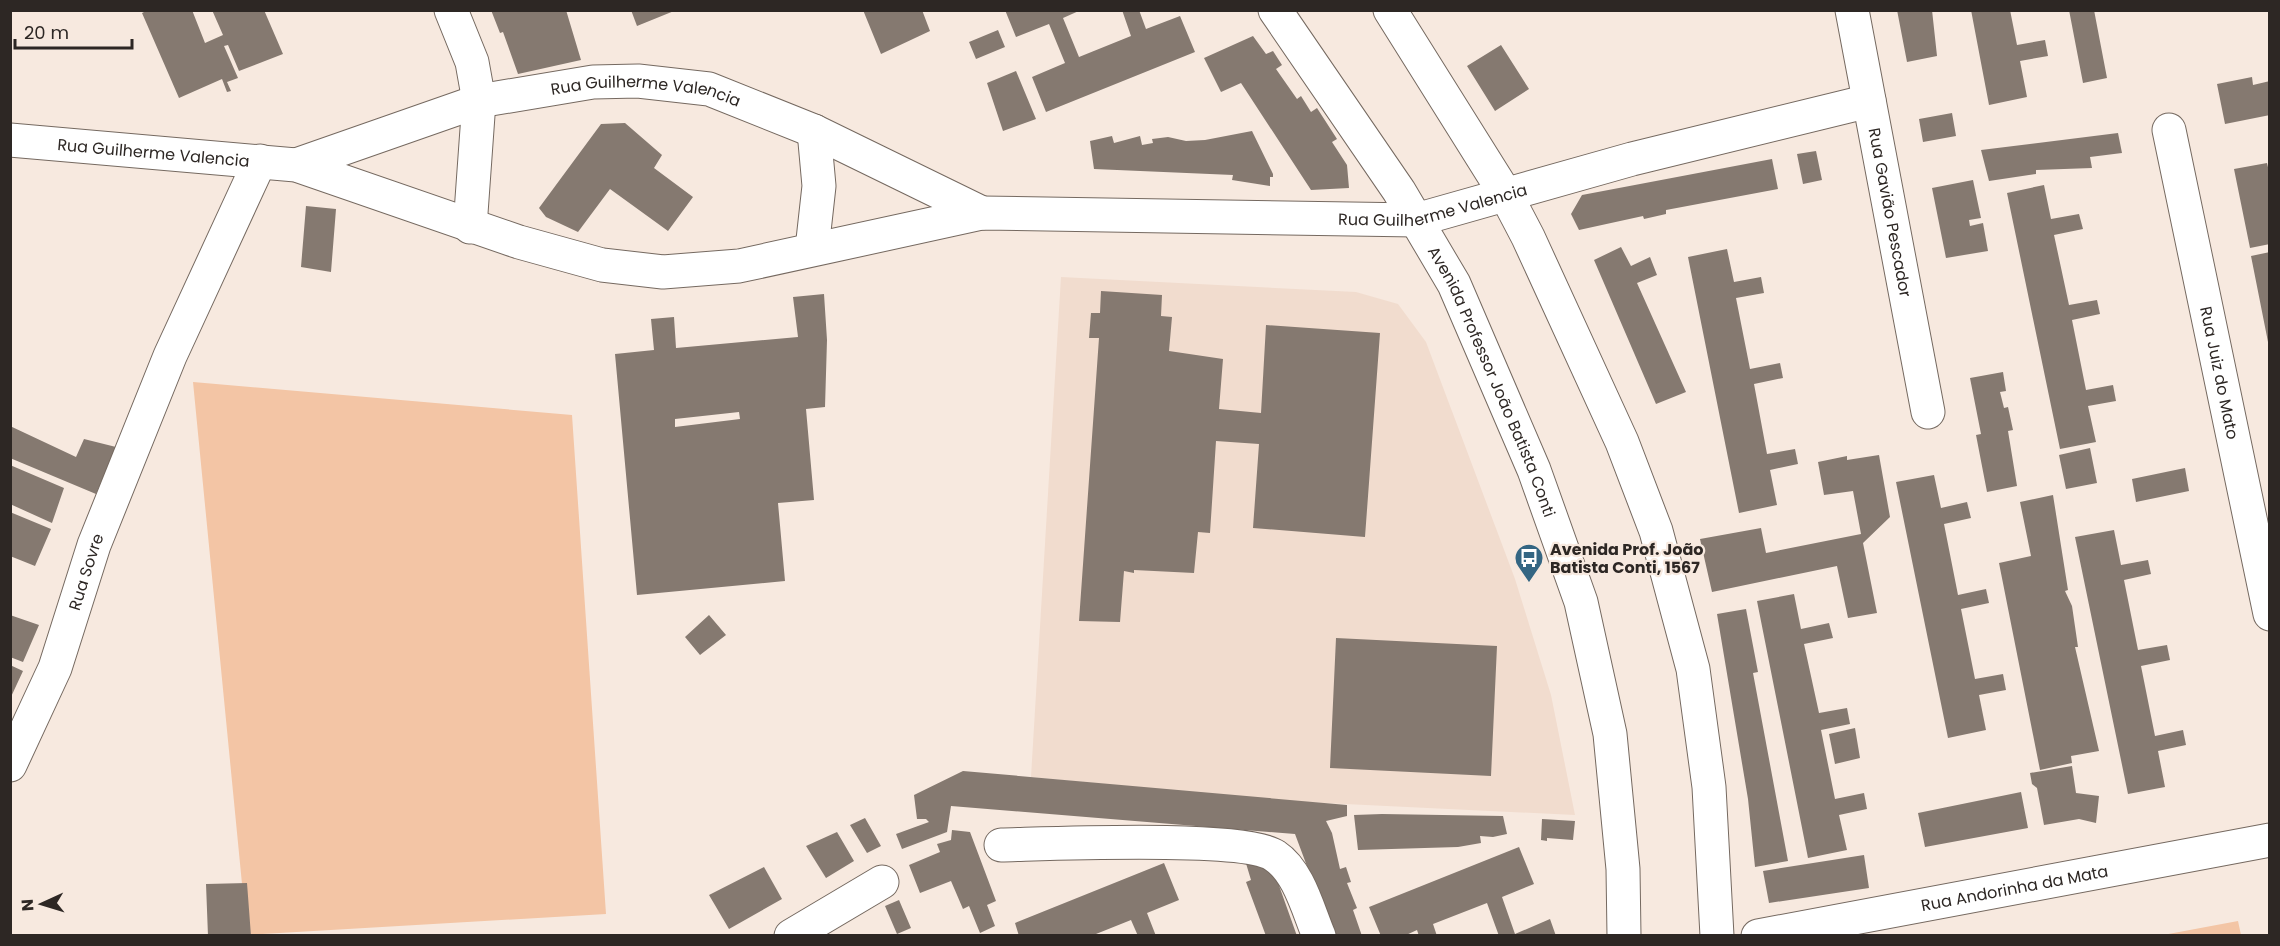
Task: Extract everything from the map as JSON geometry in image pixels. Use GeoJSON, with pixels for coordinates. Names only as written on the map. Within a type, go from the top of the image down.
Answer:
{"type":"FeatureCollection","features":[{"type":"Feature","properties":{"kind":"street"},"geometry":{"type":"LineString","coordinates":[[451,10],[472,62],[479,101],[470,226]]}},
{"type":"Feature","properties":{"kind":"street","name":"Avenida Professor João Batista Conti"},"geometry":{"type":"LineString","coordinates":[[1275,10],[1416,220],[1454,284],[1534,470],[1581,602],[1610,734],[1623,869],[1624,936]]}},
{"type":"Feature","properties":{"kind":"street"},"geometry":{"type":"LineString","coordinates":[[1390,10],[1506,195],[1622,442],[1656,531],[1693,669],[1709,787],[1717,936]]}},
{"type":"Feature","properties":{"kind":"street","name":"Rua Gavião Pescador"},"geometry":{"type":"LineString","coordinates":[[1852,10],[1928,412]]}},
{"type":"Feature","properties":{"kind":"street","name":"Rua Guilherme Valencia"},"geometry":{"type":"LineString","coordinates":[[296,165],[479,101],[593,82],[638,81],[710,88],[813,131],[982,213]]}},
{"type":"Feature","properties":{"kind":"street","name":"Rua Guilherme Valencia"},"geometry":{"type":"LineString","coordinates":[[10,140],[296,165],[470,226],[602,264],[663,272],[739,266],[982,213],[1416,220],[1632,159],[1869,101]]}},
{"type":"Feature","properties":{"kind":"street","name":"Rua Juiz do Mato"},"geometry":{"type":"LineString","coordinates":[[2169,130],[2270,614]]}},
{"type":"Feature","properties":{"kind":"street"},"geometry":{"type":"LineString","coordinates":[[812,249],[819,186],[813,131]]}},
{"type":"Feature","properties":{"kind":"street","name":"Rua Sovre"},"geometry":{"type":"LineString","coordinates":[[10,765],[55,668],[94,545],[162,376],[260,161]]}},
{"type":"Feature","properties":{"kind":"street","name":"Rua Andorinha da Mata"},"geometry":{"type":"LineString","coordinates":[[1758,936],[2270,840]]}},
{"type":"Feature","properties":{"kind":"street"},"geometry":{"type":"LineString","coordinates":[[1001,845],[1203,844],[1260,849],[1276,856],[1291,871],[1319,936]]}},
{"type":"Feature","properties":{"kind":"street"},"geometry":{"type":"LineString","coordinates":[[791,936],[882,882]]}},
{"type":"Feature","properties":{"kind":"shaded area"},"geometry":{"type":"Polygon","coordinates":[[[1061,277],[1356,292],[1398,304],[1426,342],[1515,579],[1551,695],[1575,815],[1283,801],[1031,777],[1061,277]]]}},
{"type":"Feature","properties":{"kind":"shaded area"},"geometry":{"type":"Polygon","coordinates":[[[193,382],[572,415],[606,914],[247,935],[193,382]]]}},
{"type":"Feature","properties":{"kind":"shaded area"},"geometry":{"type":"Polygon","coordinates":[[[2238,921],[2241,935],[2163,935],[2238,921]]]}},
{"type":"Feature","properties":{"kind":"building"},"geometry":{"type":"Polygon","coordinates":[[[148,10],[192,10],[205,43],[223,35],[212,10],[264,10],[283,54],[239,71],[228,45],[224,46],[238,78],[227,82],[231,91],[227,92],[222,79],[179,98],[142,13],[148,10]]]}},
{"type":"Feature","properties":{"kind":"building"},"geometry":{"type":"Polygon","coordinates":[[[491,10],[566,10],[581,60],[518,74],[503,32],[500,33],[491,10]]]}},
{"type":"Feature","properties":{"kind":"building"},"geometry":{"type":"Polygon","coordinates":[[[631,10],[674,10],[674,11],[637,26],[631,10]]]}},
{"type":"Feature","properties":{"kind":"building"},"geometry":{"type":"Polygon","coordinates":[[[863,10],[922,10],[930,31],[881,54],[863,10]]]}},
{"type":"Feature","properties":{"kind":"building"},"geometry":{"type":"Polygon","coordinates":[[[1005,10],[1081,10],[1063,18],[1079,57],[1131,36],[1122,10],[1139,10],[1146,29],[1180,16],[1195,52],[1046,112],[1032,77],[1065,63],[1049,24],[1016,37],[1005,10]]]}},
{"type":"Feature","properties":{"kind":"building"},"geometry":{"type":"Polygon","coordinates":[[[1897,10],[1932,10],[1937,56],[1907,62],[1897,10]]]}},
{"type":"Feature","properties":{"kind":"building"},"geometry":{"type":"Polygon","coordinates":[[[1971,10],[2010,10],[2017,45],[2045,40],[2048,56],[2020,61],[2027,97],[1989,105],[1971,10]]]}},
{"type":"Feature","properties":{"kind":"building"},"geometry":{"type":"Polygon","coordinates":[[[2069,10],[2094,10],[2107,78],[2083,83],[2069,10]]]}},
{"type":"Feature","properties":{"kind":"building"},"geometry":{"type":"Polygon","coordinates":[[[998,30],[1005,47],[976,59],[969,42],[998,30]]]}},
{"type":"Feature","properties":{"kind":"building"},"geometry":{"type":"Polygon","coordinates":[[[1253,36],[1266,54],[1273,51],[1282,65],[1276,69],[1297,99],[1301,96],[1311,112],[1317,108],[1337,139],[1332,142],[1347,165],[1349,188],[1311,190],[1241,83],[1221,92],[1204,58],[1253,36]]]}},
{"type":"Feature","properties":{"kind":"building"},"geometry":{"type":"Polygon","coordinates":[[[1501,45],[1529,89],[1495,111],[1467,66],[1501,45]]]}},
{"type":"Feature","properties":{"kind":"building"},"geometry":{"type":"Polygon","coordinates":[[[1016,71],[1036,119],[1003,131],[987,83],[1016,71]]]}},
{"type":"Feature","properties":{"kind":"building"},"geometry":{"type":"Polygon","coordinates":[[[2252,77],[2253,85],[2270,81],[2270,115],[2225,124],[2217,84],[2252,77]]]}},
{"type":"Feature","properties":{"kind":"building"},"geometry":{"type":"Polygon","coordinates":[[[1952,113],[1956,136],[1923,142],[1919,119],[1952,113]]]}},
{"type":"Feature","properties":{"kind":"building"},"geometry":{"type":"Polygon","coordinates":[[[625,123],[662,155],[654,168],[693,197],[668,231],[610,189],[578,232],[546,217],[539,208],[601,124],[625,123]]]}},
{"type":"Feature","properties":{"kind":"building"},"geometry":{"type":"Polygon","coordinates":[[[1252,131],[1273,174],[1273,177],[1270,177],[1270,186],[1232,180],[1233,175],[1094,169],[1090,141],[1112,136],[1114,143],[1140,136],[1142,145],[1153,143],[1152,139],[1168,137],[1186,141],[1205,140],[1252,131]]]}},
{"type":"Feature","properties":{"kind":"building"},"geometry":{"type":"Polygon","coordinates":[[[2118,133],[2122,153],[2090,157],[2092,168],[2036,170],[2036,174],[1989,181],[1981,150],[2118,133]]]}},
{"type":"Feature","properties":{"kind":"building"},"geometry":{"type":"Polygon","coordinates":[[[1816,151],[1822,180],[1803,184],[1797,154],[1816,151]]]}},
{"type":"Feature","properties":{"kind":"building"},"geometry":{"type":"Polygon","coordinates":[[[1772,159],[1778,189],[1666,210],[1666,214],[1644,219],[1643,216],[1579,230],[1571,214],[1582,195],[1772,159]]]}},
{"type":"Feature","properties":{"kind":"building"},"geometry":{"type":"Polygon","coordinates":[[[2267,163],[2270,176],[2270,244],[2250,248],[2234,169],[2267,163]]]}},
{"type":"Feature","properties":{"kind":"building"},"geometry":{"type":"Polygon","coordinates":[[[1973,180],[1981,218],[1969,220],[1970,226],[1983,223],[1988,251],[1946,258],[1932,188],[1973,180]]]}},
{"type":"Feature","properties":{"kind":"building"},"geometry":{"type":"Polygon","coordinates":[[[2044,185],[2051,219],[2079,214],[2083,229],[2054,235],[2069,305],[2097,300],[2100,314],[2072,320],[2086,390],[2113,385],[2116,401],[2088,406],[2096,442],[2060,449],[2007,193],[2044,185]]]}},
{"type":"Feature","properties":{"kind":"building"},"geometry":{"type":"Polygon","coordinates":[[[306,206],[336,209],[331,272],[301,267],[306,206]]]}},
{"type":"Feature","properties":{"kind":"building"},"geometry":{"type":"Polygon","coordinates":[[[1621,247],[1631,266],[1650,257],[1657,275],[1637,283],[1686,392],[1656,404],[1594,260],[1621,247]]]}},
{"type":"Feature","properties":{"kind":"building"},"geometry":{"type":"Polygon","coordinates":[[[1727,249],[1734,282],[1761,277],[1764,293],[1736,298],[1750,369],[1780,363],[1783,378],[1754,384],[1767,454],[1795,449],[1798,464],[1770,470],[1777,505],[1739,513],[1688,257],[1727,249]]]}},
{"type":"Feature","properties":{"kind":"building"},"geometry":{"type":"Polygon","coordinates":[[[2270,252],[2270,342],[2268,342],[2251,256],[2270,252]]]}},
{"type":"Feature","properties":{"kind":"building"},"geometry":{"type":"Polygon","coordinates":[[[1101,291],[1162,295],[1161,316],[1172,317],[1169,351],[1223,359],[1219,409],[1261,413],[1266,325],[1380,333],[1365,537],[1253,528],[1259,444],[1216,441],[1210,533],[1198,532],[1194,573],[1124,571],[1120,622],[1079,621],[1099,338],[1089,338],[1091,313],[1100,313],[1101,291]]]}},
{"type":"Feature","properties":{"kind":"building"},"geometry":{"type":"Polygon","coordinates":[[[824,294],[827,340],[825,407],[806,409],[814,500],[778,503],[785,581],[637,595],[615,354],[654,350],[651,319],[674,317],[676,348],[798,337],[793,297],[824,294]],[[739,412],[675,419],[675,427],[740,419],[739,412]]]}},
{"type":"Feature","properties":{"kind":"building"},"geometry":{"type":"Polygon","coordinates":[[[2003,372],[2006,391],[2000,392],[2004,408],[2008,407],[2013,430],[2008,431],[2017,486],[1987,492],[1976,435],[1981,434],[1970,378],[2003,372]]]}},
{"type":"Feature","properties":{"kind":"building"},"geometry":{"type":"Polygon","coordinates":[[[10,426],[76,457],[84,439],[116,447],[96,494],[10,458],[10,426]]]}},
{"type":"Feature","properties":{"kind":"building"},"geometry":{"type":"Polygon","coordinates":[[[2090,448],[2097,483],[2066,489],[2059,455],[2090,448]]]}},
{"type":"Feature","properties":{"kind":"building"},"geometry":{"type":"Polygon","coordinates":[[[1879,455],[1890,517],[1863,543],[1877,613],[1848,618],[1837,566],[1712,592],[1700,539],[1761,528],[1766,553],[1861,534],[1853,491],[1824,495],[1818,462],[1847,456],[1847,460],[1879,455]]]}},
{"type":"Feature","properties":{"kind":"building"},"geometry":{"type":"Polygon","coordinates":[[[10,465],[64,488],[52,523],[10,504],[10,465]]]}},
{"type":"Feature","properties":{"kind":"building"},"geometry":{"type":"Polygon","coordinates":[[[2185,468],[2189,491],[2136,502],[2132,479],[2185,468]]]}},
{"type":"Feature","properties":{"kind":"building"},"geometry":{"type":"Polygon","coordinates":[[[1934,475],[1941,508],[1967,502],[1971,518],[1944,524],[1958,595],[1986,589],[1989,603],[1961,609],[1975,679],[2003,674],[2006,690],[1979,695],[1986,730],[1948,738],[1896,482],[1934,475]]]}},
{"type":"Feature","properties":{"kind":"building"},"geometry":{"type":"Polygon","coordinates":[[[2053,495],[2068,590],[2065,591],[2072,606],[2078,647],[2075,647],[2099,751],[2071,756],[2072,763],[2040,770],[1999,563],[2031,556],[2020,502],[2053,495]]]}},
{"type":"Feature","properties":{"kind":"building"},"geometry":{"type":"Polygon","coordinates":[[[10,512],[51,529],[35,566],[10,556],[10,512]]]}},
{"type":"Feature","properties":{"kind":"building"},"geometry":{"type":"Polygon","coordinates":[[[2114,530],[2121,565],[2148,560],[2151,574],[2124,580],[2138,650],[2167,645],[2170,660],[2141,666],[2155,736],[2183,730],[2186,745],[2158,751],[2165,787],[2128,794],[2075,537],[2114,530]]]}},
{"type":"Feature","properties":{"kind":"building"},"geometry":{"type":"Polygon","coordinates":[[[1794,594],[1801,629],[1829,623],[1833,638],[1804,644],[1819,713],[1847,708],[1850,724],[1821,730],[1835,799],[1864,793],[1867,809],[1839,815],[1847,850],[1808,858],[1757,601],[1794,594]]]}},
{"type":"Feature","properties":{"kind":"building"},"geometry":{"type":"Polygon","coordinates":[[[1746,609],[1758,672],[1753,673],[1788,861],[1755,867],[1748,799],[1717,614],[1746,609]]]}},
{"type":"Feature","properties":{"kind":"building"},"geometry":{"type":"Polygon","coordinates":[[[10,615],[39,625],[23,662],[10,657],[10,615]]]}},
{"type":"Feature","properties":{"kind":"building"},"geometry":{"type":"Polygon","coordinates":[[[709,615],[726,635],[700,655],[685,637],[709,615]]]}},
{"type":"Feature","properties":{"kind":"building"},"geometry":{"type":"Polygon","coordinates":[[[1336,638],[1497,646],[1491,776],[1330,768],[1336,638]]]}},
{"type":"Feature","properties":{"kind":"building"},"geometry":{"type":"Polygon","coordinates":[[[10,665],[23,671],[10,699],[10,665]]]}},
{"type":"Feature","properties":{"kind":"building"},"geometry":{"type":"Polygon","coordinates":[[[1855,728],[1860,758],[1835,764],[1829,734],[1855,728]]]}},
{"type":"Feature","properties":{"kind":"building"},"geometry":{"type":"Polygon","coordinates":[[[2072,766],[2076,793],[2099,796],[2096,823],[2079,819],[2044,825],[2037,788],[2032,784],[2030,773],[2072,766]]]}},
{"type":"Feature","properties":{"kind":"building"},"geometry":{"type":"Polygon","coordinates":[[[963,771],[1347,805],[1347,816],[1326,821],[1332,833],[1340,869],[1346,867],[1351,882],[1347,883],[1357,908],[1353,910],[1362,936],[1333,936],[1295,834],[951,806],[947,832],[902,849],[896,834],[929,822],[926,819],[917,819],[914,795],[963,771]]]}},
{"type":"Feature","properties":{"kind":"building"},"geometry":{"type":"Polygon","coordinates":[[[2021,792],[2028,828],[1925,847],[1918,813],[2021,792]]]}},
{"type":"Feature","properties":{"kind":"building"},"geometry":{"type":"Polygon","coordinates":[[[1354,815],[1503,816],[1507,834],[1493,837],[1480,836],[1481,843],[1458,847],[1358,850],[1354,815]]]}},
{"type":"Feature","properties":{"kind":"building"},"geometry":{"type":"Polygon","coordinates":[[[865,818],[881,846],[867,853],[850,825],[865,818]]]}},
{"type":"Feature","properties":{"kind":"building"},"geometry":{"type":"Polygon","coordinates":[[[1542,819],[1575,821],[1573,840],[1547,838],[1547,841],[1541,840],[1542,819]]]}},
{"type":"Feature","properties":{"kind":"building"},"geometry":{"type":"Polygon","coordinates":[[[952,830],[970,832],[996,901],[987,905],[995,926],[980,933],[969,906],[963,909],[951,881],[920,893],[909,865],[940,852],[937,844],[951,840],[952,830]]]}},
{"type":"Feature","properties":{"kind":"building"},"geometry":{"type":"Polygon","coordinates":[[[837,832],[854,861],[826,878],[806,846],[837,832]]]}},
{"type":"Feature","properties":{"kind":"building"},"geometry":{"type":"Polygon","coordinates":[[[1519,847],[1534,884],[1502,897],[1515,934],[1550,919],[1556,936],[1499,936],[1487,903],[1433,924],[1437,936],[1419,936],[1417,930],[1404,936],[1381,936],[1369,907],[1519,847]]]}},
{"type":"Feature","properties":{"kind":"building"},"geometry":{"type":"Polygon","coordinates":[[[1864,855],[1869,888],[1769,903],[1763,871],[1864,855]]]}},
{"type":"Feature","properties":{"kind":"building"},"geometry":{"type":"Polygon","coordinates":[[[1245,860],[1271,863],[1297,936],[1266,936],[1246,882],[1251,880],[1245,860]]]}},
{"type":"Feature","properties":{"kind":"building"},"geometry":{"type":"Polygon","coordinates":[[[1164,863],[1179,900],[1147,913],[1156,936],[1138,936],[1131,920],[1091,936],[1019,936],[1015,923],[1164,863]]]}},
{"type":"Feature","properties":{"kind":"building"},"geometry":{"type":"Polygon","coordinates":[[[764,867],[782,899],[729,929],[709,895],[764,867]]]}},
{"type":"Feature","properties":{"kind":"building"},"geometry":{"type":"Polygon","coordinates":[[[247,883],[251,936],[208,936],[206,884],[247,883]]]}},
{"type":"Feature","properties":{"kind":"building"},"geometry":{"type":"Polygon","coordinates":[[[899,900],[911,928],[897,934],[885,906],[899,900]]]}},
{"type":"Feature","properties":{"kind":"place","name":"Avenida Prof. João Batista Conti, 1567"},"geometry":{"type":"Point","coordinates":[1529,584]}}]}
